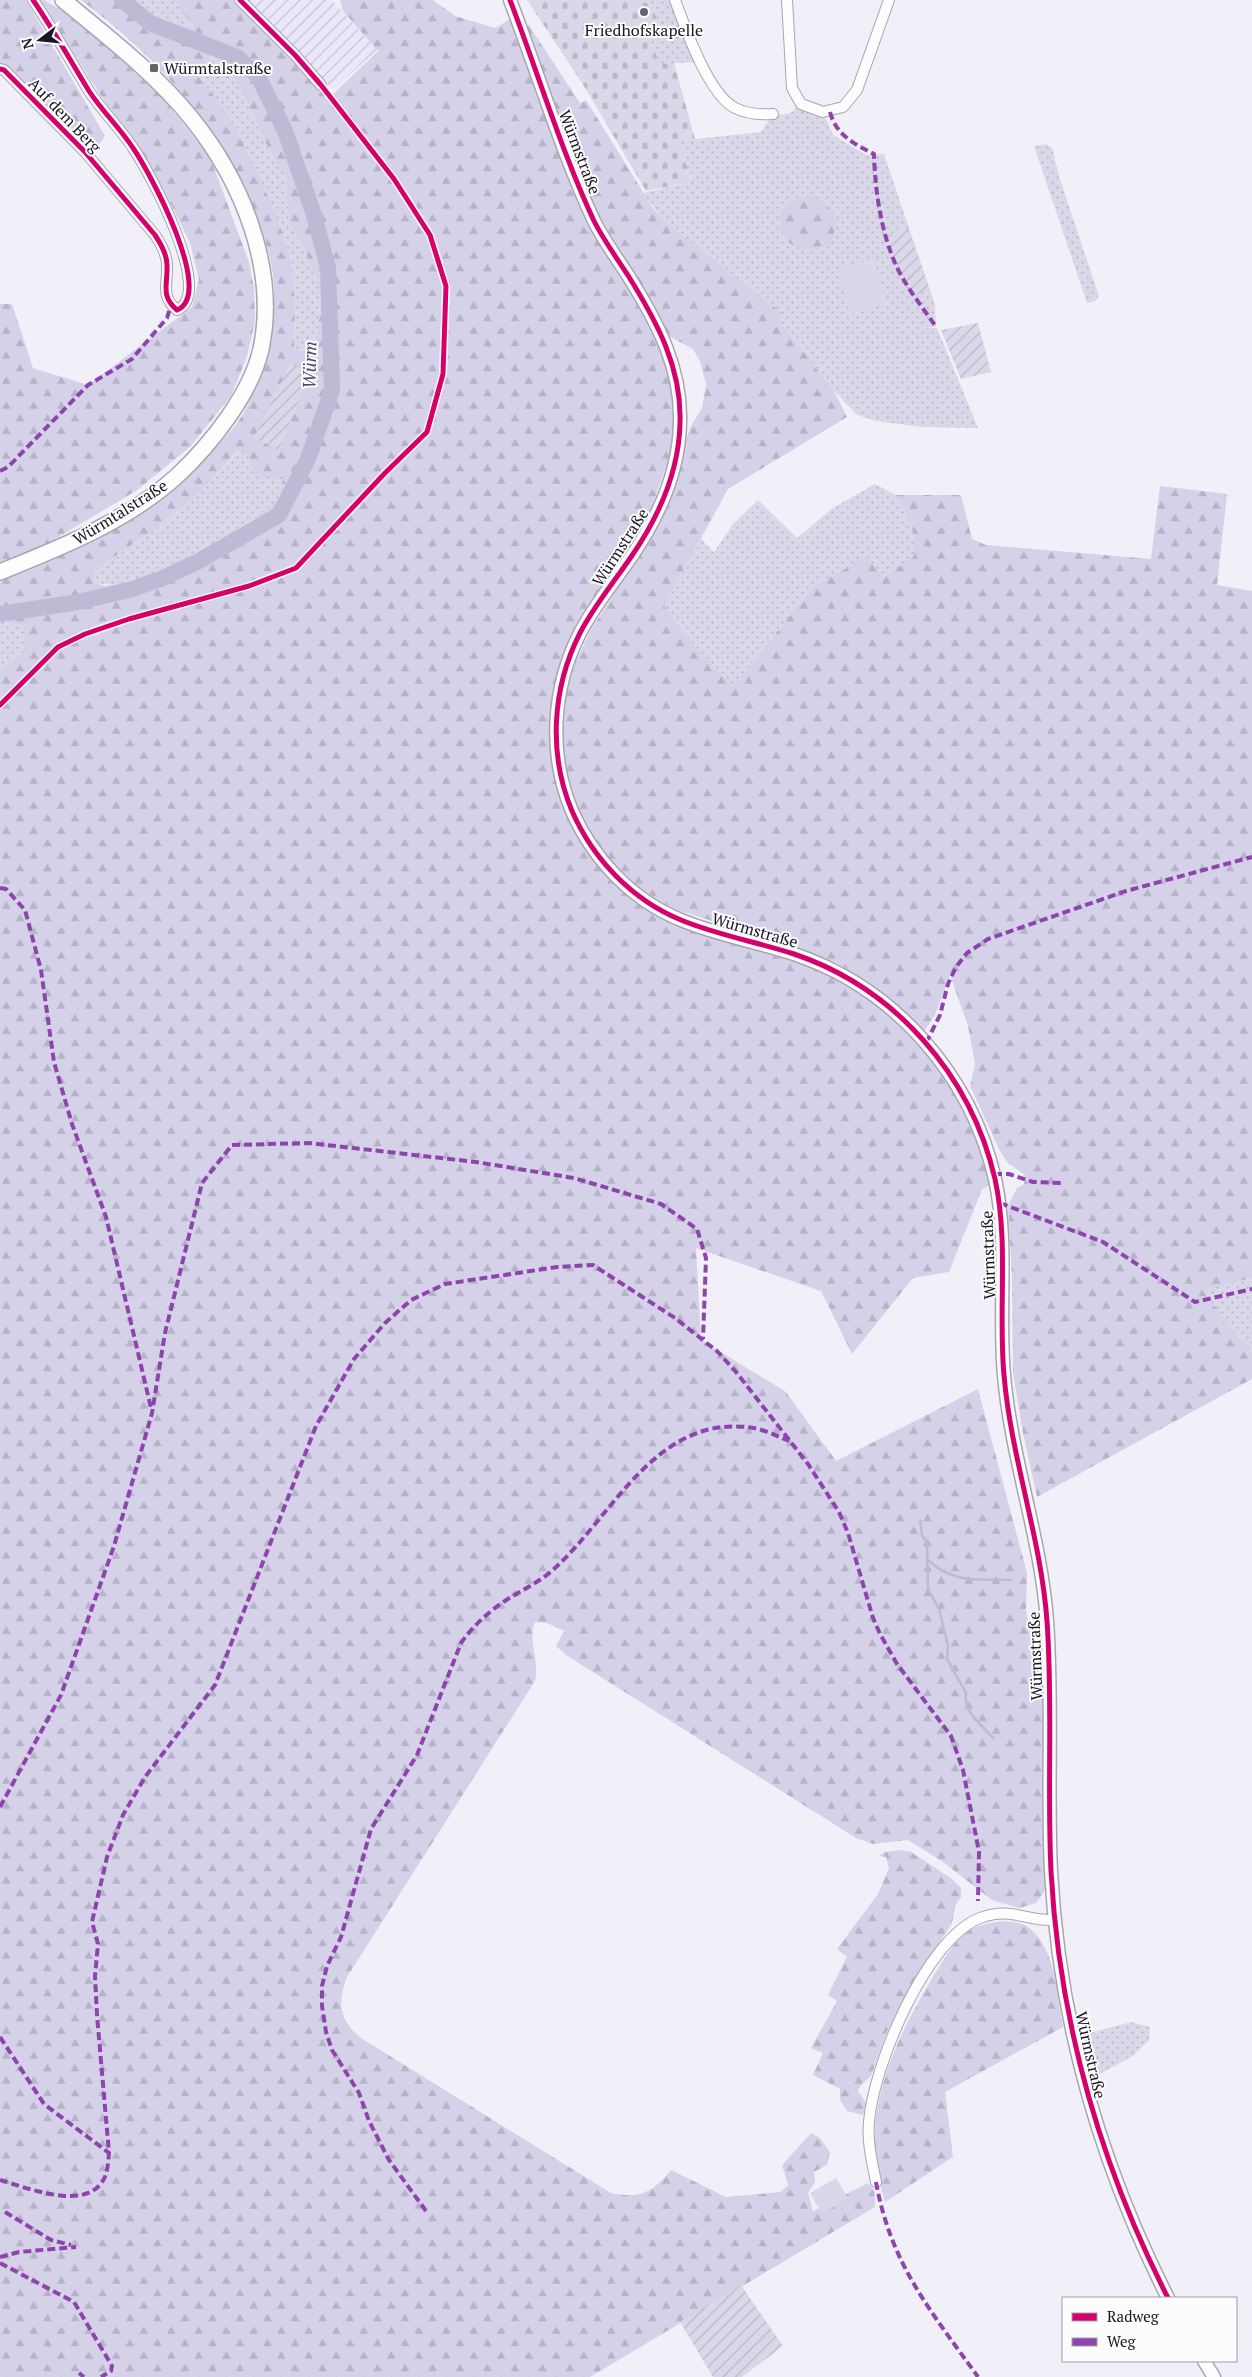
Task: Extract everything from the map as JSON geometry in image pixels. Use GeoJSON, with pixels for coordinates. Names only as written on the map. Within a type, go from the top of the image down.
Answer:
{"type":"FeatureCollection","features":[{"type":"Feature","properties":{"kind":"main road","name":"Würmtalstraße"},"geometry":{"type":"LineString","coordinates":[[0,572],[67,544],[105,525],[146,499],[177,476],[226,419],[250,377],[260,349],[264,289],[256,241],[237,193],[216,152],[193,120],[164,88],[120,47],[64,0]]}},
{"type":"Feature","properties":{"kind":"street","name":"Auf dem Berg"},"geometry":{"type":"LineString","coordinates":[[0,69],[4,70],[85,152],[149,227],[161,244],[166,259],[164,293],[171,305],[177,310],[182,308],[186,302],[188,276],[181,244],[173,226],[134,149],[90,92],[66,48],[33,0]]}},
{"type":"Feature","properties":{"kind":"street"},"geometry":{"type":"LineString","coordinates":[[240,0],[295,55],[321,85]]}},
{"type":"Feature","properties":{"kind":"street","name":"Würmstraße"},"geometry":{"type":"LineString","coordinates":[[510,0],[580,191],[600,233],[655,320],[673,366],[679,397],[680,427],[677,454],[659,509],[636,550],[580,634],[559,694],[556,747],[568,803],[581,830],[597,855],[621,880],[663,912],[685,922],[795,954],[840,972],[869,989],[897,1013],[926,1043],[959,1089],[986,1146],[1000,1203],[1003,1354],[1008,1408],[1040,1563],[1047,1615],[1050,1818],[1055,1920],[1070,2019],[1099,2134],[1130,2219],[1168,2297]]}},
{"type":"Feature","properties":{"kind":"street"},"geometry":{"type":"LineString","coordinates":[[675,0],[698,60],[716,88],[734,107],[756,115],[773,114]]}},
{"type":"Feature","properties":{"kind":"street"},"geometry":{"type":"LineString","coordinates":[[787,0],[792,88],[801,104],[823,112],[843,107],[857,90],[889,0]]}},
{"type":"Feature","properties":{"kind":"street"},"geometry":{"type":"LineString","coordinates":[[876,2182],[869,2123],[879,2074],[887,2047],[904,2009],[944,1946],[967,1924],[994,1914],[1016,1913],[1043,1921],[1055,1920]]}},
{"type":"Feature","properties":{"kind":"street"},"geometry":{"type":"LineString","coordinates":[[1205,2362],[1214,2377]]}},
{"type":"Feature","properties":{"kind":"shaded area"},"geometry":{"type":"Polygon","coordinates":[[[246,0],[332,0],[377,50],[333,90],[246,0]]]}},
{"type":"Feature","properties":{"kind":"green space"},"geometry":{"type":"Polygon","coordinates":[[[0,0],[26,0],[105,136],[87,160],[0,64],[0,0]]]}},
{"type":"Feature","properties":{"kind":"green space"},"geometry":{"type":"Polygon","coordinates":[[[39,0],[44,0],[76,19],[160,95],[210,157],[249,262],[254,288],[255,321],[247,357],[231,396],[190,447],[136,491],[43,546],[0,563],[0,304],[12,304],[33,368],[88,385],[192,307],[199,280],[190,243],[172,206],[39,0]]]}},
{"type":"Feature","properties":{"kind":"green space"},"geometry":{"type":"Polygon","coordinates":[[[81,0],[135,0],[155,18],[194,27],[173,0],[234,0],[329,98],[378,51],[343,11],[340,0],[433,0],[455,16],[495,28],[512,18],[570,176],[665,357],[675,408],[673,438],[669,459],[648,517],[566,656],[555,685],[550,734],[557,784],[571,822],[595,862],[611,880],[648,910],[690,930],[779,956],[822,971],[843,981],[873,1000],[915,1037],[943,1072],[972,1128],[991,1185],[982,1189],[949,1272],[913,1278],[852,1354],[821,1291],[696,1248],[701,1340],[786,1392],[836,1461],[978,1389],[1027,1573],[1026,1610],[1033,1652],[1042,1667],[1046,1889],[1036,1903],[1019,1908],[992,1900],[943,1862],[908,1840],[873,1844],[856,1838],[566,1655],[556,1646],[564,1631],[547,1623],[535,1622],[532,1635],[536,1665],[535,1681],[347,1977],[342,1995],[342,2010],[348,2025],[361,2038],[611,2193],[630,2195],[645,2192],[658,2184],[671,2170],[726,2197],[781,2192],[788,2185],[782,2165],[811,2133],[820,2138],[830,2152],[827,2165],[814,2172],[815,2182],[808,2193],[813,2211],[868,2183],[872,2188],[875,2207],[590,2377],[0,2377],[0,669],[24,652],[24,626],[0,621],[0,579],[86,542],[139,512],[188,474],[220,443],[241,418],[254,391],[269,334],[274,295],[272,266],[264,239],[235,173],[218,144],[200,116],[157,66],[108,21],[81,0]],[[213,56],[193,69],[229,116],[258,174],[278,220],[291,259],[295,302],[294,351],[316,350],[321,292],[304,248],[289,223],[285,175],[269,150],[241,89],[229,70],[213,56]],[[238,450],[204,489],[161,525],[92,572],[94,582],[106,586],[145,579],[202,553],[247,525],[279,498],[283,479],[254,475],[249,454],[238,450]]]}},
{"type":"Feature","properties":{"kind":"green space"},"geometry":{"type":"Polygon","coordinates":[[[135,0],[173,0],[195,27],[155,18],[135,0]]]}},
{"type":"Feature","properties":{"kind":"green space"},"geometry":{"type":"Polygon","coordinates":[[[527,0],[650,0],[658,22],[647,31],[660,64],[674,63],[695,139],[680,141],[691,182],[646,191],[584,86],[527,0]]]}},
{"type":"Feature","properties":{"kind":"green space"},"geometry":{"type":"Polygon","coordinates":[[[650,0],[673,0],[696,62],[660,64],[647,31],[658,22],[650,0]]]}},
{"type":"Feature","properties":{"kind":"green space"},"geometry":{"type":"Polygon","coordinates":[[[528,24],[580,103],[586,100],[653,208],[663,220],[778,310],[783,316],[779,320],[834,391],[847,417],[728,489],[664,606],[690,641],[733,686],[814,586],[867,557],[882,578],[914,556],[914,533],[896,495],[961,495],[972,539],[986,545],[1151,559],[1160,486],[1227,494],[1217,585],[1252,591],[1252,1278],[1202,1290],[1252,1353],[1252,1379],[1037,1497],[1023,1433],[1013,1373],[1012,1276],[1008,1206],[1017,1188],[1024,1184],[1025,1175],[1008,1163],[1000,1151],[970,1086],[975,1064],[968,1026],[950,975],[935,1015],[924,1032],[899,1007],[868,982],[837,963],[792,946],[674,909],[640,889],[605,856],[580,813],[568,778],[562,743],[567,687],[576,661],[592,628],[660,524],[676,485],[686,439],[692,424],[702,408],[706,384],[700,361],[693,349],[669,336],[658,314],[608,232],[587,192],[527,31],[528,24]]]}},
{"type":"Feature","properties":{"kind":"green space"},"geometry":{"type":"Polygon","coordinates":[[[213,56],[229,70],[241,89],[269,150],[285,175],[289,222],[304,248],[321,292],[316,350],[294,351],[295,302],[291,259],[278,220],[193,69],[213,56]]]}},
{"type":"Feature","properties":{"kind":"green space"},"geometry":{"type":"Polygon","coordinates":[[[797,105],[814,116],[826,119],[833,135],[866,155],[884,154],[935,305],[936,327],[920,328],[937,328],[978,428],[922,427],[876,421],[857,415],[834,391],[779,320],[663,220],[643,193],[691,182],[679,141],[761,132],[773,114],[790,113],[797,105]]]}},
{"type":"Feature","properties":{"kind":"green space"},"geometry":{"type":"Polygon","coordinates":[[[1046,144],[1052,148],[1059,176],[1099,296],[1095,301],[1087,303],[1034,146],[1046,144]]]}},
{"type":"Feature","properties":{"kind":"green space"},"geometry":{"type":"Polygon","coordinates":[[[813,196],[827,205],[836,221],[830,244],[816,249],[794,246],[784,236],[781,228],[782,208],[797,199],[813,196]]]}},
{"type":"Feature","properties":{"kind":"green space"},"geometry":{"type":"Polygon","coordinates":[[[908,228],[929,288],[915,296],[904,281],[885,236],[908,228]]]}},
{"type":"Feature","properties":{"kind":"green space"},"geometry":{"type":"Polygon","coordinates":[[[873,259],[886,303],[851,313],[838,269],[873,259]]]}},
{"type":"Feature","properties":{"kind":"green space"},"geometry":{"type":"Polygon","coordinates":[[[978,323],[991,372],[961,379],[941,330],[978,323]]]}},
{"type":"Feature","properties":{"kind":"green space"},"geometry":{"type":"Polygon","coordinates":[[[290,364],[310,372],[279,450],[254,438],[290,364]]]}},
{"type":"Feature","properties":{"kind":"green space"},"geometry":{"type":"Polygon","coordinates":[[[239,450],[249,454],[283,479],[279,497],[271,506],[216,544],[155,576],[131,583],[106,584],[94,582],[92,572],[161,525],[204,489],[239,450]]]}},
{"type":"Feature","properties":{"kind":"green space"},"geometry":{"type":"Polygon","coordinates":[[[875,484],[896,495],[914,533],[914,556],[882,578],[814,586],[733,686],[690,641],[664,606],[701,539],[714,552],[733,524],[758,500],[797,538],[833,508],[875,484]]]}},
{"type":"Feature","properties":{"kind":"green space"},"geometry":{"type":"Polygon","coordinates":[[[0,621],[24,626],[24,652],[0,669],[0,621]]]}},
{"type":"Feature","properties":{"kind":"green space"},"geometry":{"type":"Polygon","coordinates":[[[1252,1278],[1252,1353],[1201,1290],[1252,1278]]]}},
{"type":"Feature","properties":{"kind":"green space"},"geometry":{"type":"Polygon","coordinates":[[[900,1850],[911,1852],[952,1879],[961,1888],[961,1897],[956,1904],[952,1923],[905,1997],[887,2032],[871,2076],[861,2085],[858,2091],[866,2103],[863,2115],[847,2111],[840,2100],[840,2089],[813,2075],[823,2053],[811,2048],[837,2001],[828,1995],[847,1957],[837,1949],[878,1894],[889,1868],[886,1857],[879,1856],[885,1852],[900,1850]]]}},
{"type":"Feature","properties":{"kind":"green space"},"geometry":{"type":"Polygon","coordinates":[[[1002,1921],[1025,1925],[1043,1944],[1049,1957],[1057,1986],[1063,2027],[945,2092],[953,2157],[885,2202],[876,2164],[874,2142],[880,2097],[893,2054],[923,1994],[952,1947],[970,1930],[1002,1921]]]}},
{"type":"Feature","properties":{"kind":"green space"},"geometry":{"type":"Polygon","coordinates":[[[1131,2022],[1150,2027],[1149,2040],[1133,2056],[1092,2078],[1082,2035],[1131,2022]]]}},
{"type":"Feature","properties":{"kind":"green space"},"geometry":{"type":"Polygon","coordinates":[[[836,2178],[848,2198],[822,2214],[810,2193],[836,2178]]]}},
{"type":"Feature","properties":{"kind":"green space"},"geometry":{"type":"Polygon","coordinates":[[[741,2285],[783,2346],[742,2377],[713,2377],[680,2322],[741,2285]]]}},
{"type":"Feature","properties":{"kind":"waterway","name":"Würm"},"geometry":{"type":"LineString","coordinates":[[0,614],[78,602],[133,589],[163,578],[197,562],[279,515],[308,459],[332,390],[328,268],[314,215],[285,131],[258,76],[237,57],[150,23],[122,0]]}},
{"type":"Feature","properties":{"kind":"waterway"},"geometry":{"type":"LineString","coordinates":[[920,1520],[922,1535],[927,1543],[928,1589],[939,1609],[948,1646],[947,1659],[966,1693],[967,1706],[970,1712],[993,1738]]}},
{"type":"Feature","properties":{"kind":"waterway"},"geometry":{"type":"LineString","coordinates":[[929,1561],[948,1574],[958,1577],[977,1580],[1011,1580]]}},
{"type":"Feature","properties":{"kind":"marked path"},"geometry":{"type":"LineString","coordinates":[[830,112],[841,133],[874,154],[878,203],[891,253],[905,282],[936,327]]}},
{"type":"Feature","properties":{"kind":"marked path"},"geometry":{"type":"LineString","coordinates":[[0,471],[8,467],[88,385],[132,359],[167,318],[171,305]]}},
{"type":"Feature","properties":{"kind":"marked path"},"geometry":{"type":"LineString","coordinates":[[926,1043],[940,1015],[948,984],[956,967],[967,953],[988,939],[1126,891],[1252,857]]}},
{"type":"Feature","properties":{"kind":"marked path"},"geometry":{"type":"LineString","coordinates":[[0,888],[6,889],[25,910],[41,970],[54,1062],[72,1124],[106,1217],[151,1408]]}},
{"type":"Feature","properties":{"kind":"marked path"},"geometry":{"type":"LineString","coordinates":[[0,1807],[61,1695],[114,1546],[152,1413],[165,1333],[202,1183],[232,1145],[309,1143],[476,1162],[574,1178],[661,1204],[697,1229],[706,1258],[703,1339]]}},
{"type":"Feature","properties":{"kind":"marked path"},"geometry":{"type":"LineString","coordinates":[[994,1174],[1009,1174],[1033,1182],[1064,1183]]}},
{"type":"Feature","properties":{"kind":"marked path"},"geometry":{"type":"LineString","coordinates":[[1000,1203],[1103,1242],[1195,1302],[1252,1289]]}},
{"type":"Feature","properties":{"kind":"marked path"},"geometry":{"type":"LineString","coordinates":[[0,2180],[38,2191],[68,2196],[82,2195],[93,2191],[104,2179],[109,2153],[97,2015],[95,1976],[98,1944],[92,1922],[107,1857],[123,1815],[145,1777],[215,1685],[316,1426],[354,1359],[385,1323],[411,1300],[445,1284],[557,1267],[593,1265],[675,1318],[718,1352],[736,1372],[808,1464],[839,1512],[848,1533],[873,1618],[880,1634],[897,1664],[951,1736],[963,1770],[979,1852],[978,1901]]}},
{"type":"Feature","properties":{"kind":"marked path"},"geometry":{"type":"LineString","coordinates":[[426,2211],[389,2160],[369,2121],[359,2093],[332,2050],[326,2032],[322,2006],[322,1986],[327,1966],[341,1937],[371,1829],[417,1755],[461,1643],[481,1620],[502,1603],[555,1568],[576,1547],[616,1498],[638,1475],[661,1454],[686,1438],[714,1428],[746,1427],[763,1430],[789,1441]]}},
{"type":"Feature","properties":{"kind":"marked path"},"geometry":{"type":"LineString","coordinates":[[0,2037],[44,2104],[109,2153]]}},
{"type":"Feature","properties":{"kind":"marked path"},"geometry":{"type":"LineString","coordinates":[[876,2182],[883,2212],[902,2263],[929,2308],[978,2377]]}},
{"type":"Feature","properties":{"kind":"marked path"},"geometry":{"type":"LineString","coordinates":[[5,2212],[51,2240],[71,2245]]}},
{"type":"Feature","properties":{"kind":"marked path"},"geometry":{"type":"LineString","coordinates":[[0,2257],[19,2252],[76,2247]]}},
{"type":"Feature","properties":{"kind":"marked path"},"geometry":{"type":"LineString","coordinates":[[0,2263],[74,2302],[112,2366],[111,2371],[101,2377]]}},
{"type":"Feature","properties":{"kind":"marked path"},"geometry":{"type":"LineString","coordinates":[[79,2373],[84,2377]]}},
{"type":"Feature","properties":{"kind":"cycle path"},"geometry":{"type":"LineString","coordinates":[[0,69],[4,70],[85,152],[155,235],[167,261],[166,289],[168,300],[177,310],[187,299],[189,281],[176,232],[164,205],[133,148],[89,91],[33,0]]}},
{"type":"Feature","properties":{"kind":"cycle path"},"geometry":{"type":"LineString","coordinates":[[0,705],[58,647],[85,634],[129,619],[249,586],[296,568],[385,473],[427,432],[443,374],[446,286],[430,235],[394,179],[321,85],[295,55],[240,0]]}},
{"type":"Feature","properties":{"kind":"cycle path"},"geometry":{"type":"LineString","coordinates":[[510,0],[560,139],[594,221],[649,311],[666,346],[677,383],[680,403],[679,441],[676,459],[658,510],[641,542],[580,633],[564,676],[556,721],[559,767],[564,789],[572,811],[591,845],[616,876],[646,901],[663,912],[681,920],[794,954],[831,969],[865,989],[896,1013],[923,1040],[947,1071],[968,1105],[984,1141],[995,1179],[999,1203],[1002,1252],[1002,1351],[1008,1406],[1039,1559],[1047,1621],[1050,1683],[1051,1871],[1063,1982],[1087,2090],[1103,2144],[1122,2196],[1168,2297]]}},
{"type":"Feature","properties":{"kind":"place","name":"Friedhofskapelle"},"geometry":{"type":"Point","coordinates":[644,12]}},
{"type":"Feature","properties":{"kind":"place","name":"Würmtalstraße"},"geometry":{"type":"Point","coordinates":[154,68]}}]}
